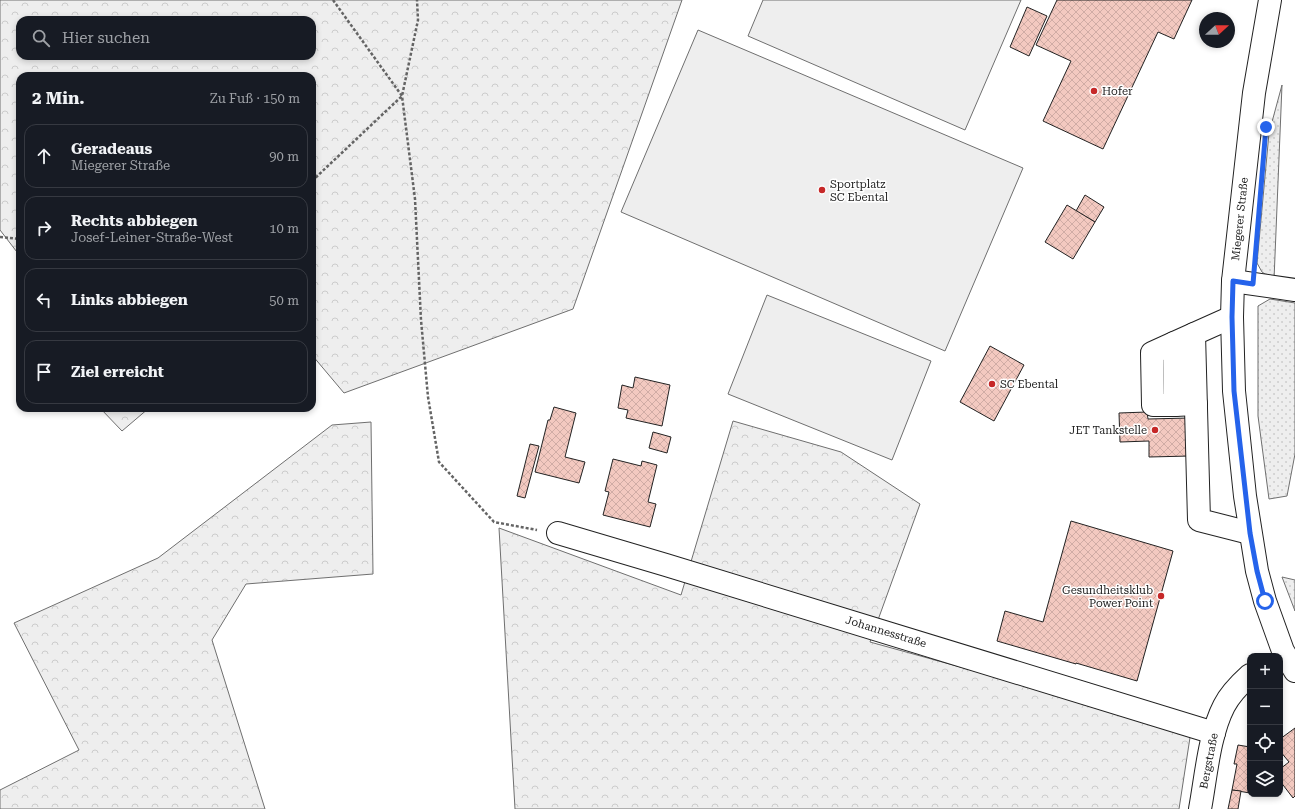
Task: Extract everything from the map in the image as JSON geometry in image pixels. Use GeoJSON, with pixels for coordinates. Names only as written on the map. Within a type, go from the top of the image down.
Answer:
{"type":"FeatureCollection","features":[{"type":"Feature","properties":{"kind":"main road","name":"Miegerer Straße"},"geometry":{"type":"LineString","coordinates":[[1270,0],[1254,93],[1233,281],[1232,317],[1234,391],[1250,533],[1257,571],[1280,653]]}},
{"type":"Feature","properties":{"kind":"main road"},"geometry":{"type":"LineString","coordinates":[[1233,281],[1295,290]]}},
{"type":"Feature","properties":{"kind":"main road"},"geometry":{"type":"LineString","coordinates":[[1186,404],[1153,405],[1152,353],[1232,317]]}},
{"type":"Feature","properties":{"kind":"main road"},"geometry":{"type":"LineString","coordinates":[[1194,334],[1186,404],[1199,520],[1250,533]]}},
{"type":"Feature","properties":{"kind":"main road","name":"Johannesstraße"},"geometry":{"type":"LineString","coordinates":[[558,533],[674,567],[1214,733]]}},
{"type":"Feature","properties":{"kind":"main road","name":"Miegerer Straße"},"geometry":{"type":"LineString","coordinates":[[1283,657],[1295,671]]}},
{"type":"Feature","properties":{"kind":"main road","name":"Bergstraße"},"geometry":{"type":"LineString","coordinates":[[1200,809],[1214,733],[1224,706],[1247,678]]}},
{"type":"Feature","properties":{"kind":"path"},"geometry":{"type":"LineString","coordinates":[[333,0],[402,96]]}},
{"type":"Feature","properties":{"kind":"path"},"geometry":{"type":"LineString","coordinates":[[418,0],[418,20],[402,96],[415,199],[421,320],[427,389],[439,462],[494,522],[558,533]]}},
{"type":"Feature","properties":{"kind":"path"},"geometry":{"type":"LineString","coordinates":[[316,178],[402,96]]}},
{"type":"Feature","properties":{"kind":"path"},"geometry":{"type":"LineString","coordinates":[[0,237],[16,239]]}},
{"type":"Feature","properties":{"kind":"green space"},"geometry":{"type":"Polygon","coordinates":[[[0,0],[682,0],[573,309],[344,393],[316,360],[316,72],[16,72],[16,251],[0,230],[0,0]]]}},
{"type":"Feature","properties":{"kind":"green space"},"geometry":{"type":"Polygon","coordinates":[[[763,0],[1021,0],[965,130],[748,36],[763,0]]]}},
{"type":"Feature","properties":{"kind":"green space","name":"Sportplatz SC Ebental"},"geometry":{"type":"Polygon","coordinates":[[[698,30],[1023,168],[945,351],[621,212],[698,30]]]}},
{"type":"Feature","properties":{"kind":"green space"},"geometry":{"type":"Polygon","coordinates":[[[1282,85],[1274,280],[1262,272],[1257,263],[1269,133],[1282,85]]]}},
{"type":"Feature","properties":{"kind":"green space"},"geometry":{"type":"Polygon","coordinates":[[[767,295],[931,361],[892,460],[728,394],[767,295]]]}},
{"type":"Feature","properties":{"kind":"green space"},"geometry":{"type":"Polygon","coordinates":[[[1270,299],[1295,303],[1295,454],[1287,496],[1269,499],[1258,416],[1258,306],[1270,299]]]}},
{"type":"Feature","properties":{"kind":"green space"},"geometry":{"type":"Polygon","coordinates":[[[104,412],[144,412],[122,431],[104,412]]]}},
{"type":"Feature","properties":{"kind":"green space"},"geometry":{"type":"Polygon","coordinates":[[[733,421],[841,452],[920,504],[870,642],[1191,731],[1179,809],[515,809],[499,528],[681,595],[733,421]]]}},
{"type":"Feature","properties":{"kind":"green space"},"geometry":{"type":"Polygon","coordinates":[[[371,422],[373,574],[246,584],[212,640],[265,809],[0,809],[0,790],[79,750],[14,623],[158,558],[332,425],[371,422]]]}},
{"type":"Feature","properties":{"kind":"green space"},"geometry":{"type":"Polygon","coordinates":[[[1282,577],[1295,580],[1295,611],[1282,577]]]}},
{"type":"Feature","properties":{"kind":"building","name":"Hofer"},"geometry":{"type":"Polygon","coordinates":[[[1057,0],[1192,0],[1174,39],[1158,32],[1103,149],[1043,121],[1071,61],[1036,45],[1057,0]]]}},
{"type":"Feature","properties":{"kind":"building"},"geometry":{"type":"Polygon","coordinates":[[[1027,7],[1047,16],[1029,56],[1010,47],[1027,7]]]}},
{"type":"Feature","properties":{"kind":"building"},"geometry":{"type":"Polygon","coordinates":[[[1085,195],[1104,207],[1095,222],[1076,211],[1085,195]]]}},
{"type":"Feature","properties":{"kind":"building"},"geometry":{"type":"Polygon","coordinates":[[[1067,205],[1095,222],[1073,259],[1045,242],[1067,205]]]}},
{"type":"Feature","properties":{"kind":"building","name":"SC Ebental"},"geometry":{"type":"Polygon","coordinates":[[[990,346],[1024,365],[994,421],[960,402],[990,346]]]}},
{"type":"Feature","properties":{"kind":"building"},"geometry":{"type":"Polygon","coordinates":[[[635,377],[670,385],[662,426],[626,418],[628,410],[618,408],[622,385],[633,388],[635,377]]]}},
{"type":"Feature","properties":{"kind":"building"},"geometry":{"type":"Polygon","coordinates":[[[554,407],[576,413],[565,457],[585,462],[579,483],[535,472],[548,420],[550,420],[554,407]]]}},
{"type":"Feature","properties":{"kind":"building","name":"JET Tankstelle"},"geometry":{"type":"Polygon","coordinates":[[[1147,412],[1148,419],[1189,418],[1190,456],[1149,457],[1149,441],[1120,442],[1119,413],[1147,412]]]}},
{"type":"Feature","properties":{"kind":"building"},"geometry":{"type":"Polygon","coordinates":[[[653,432],[671,437],[667,453],[649,448],[653,432]]]}},
{"type":"Feature","properties":{"kind":"building"},"geometry":{"type":"Polygon","coordinates":[[[530,444],[539,446],[525,498],[517,496],[530,444]]]}},
{"type":"Feature","properties":{"kind":"building"},"geometry":{"type":"Polygon","coordinates":[[[613,459],[641,466],[642,461],[657,465],[648,502],[656,504],[650,527],[603,515],[609,492],[605,491],[613,459]]]}},
{"type":"Feature","properties":{"kind":"building"},"geometry":{"type":"Polygon","coordinates":[[[1071,521],[1173,551],[1137,681],[997,641],[1005,611],[1043,622],[1071,521]]]}},
{"type":"Feature","properties":{"kind":"building"},"geometry":{"type":"Polygon","coordinates":[[[1295,728],[1295,796],[1293,798],[1283,785],[1283,767],[1289,762],[1283,755],[1283,737],[1295,728]]]}},
{"type":"Feature","properties":{"kind":"building"},"geometry":{"type":"Polygon","coordinates":[[[1238,745],[1247,746],[1247,792],[1232,790],[1237,764],[1234,764],[1238,745]]]}},
{"type":"Feature","properties":{"kind":"building"},"geometry":{"type":"Polygon","coordinates":[[[1232,790],[1241,791],[1238,809],[1228,809],[1232,790]]]}},
{"type":"Feature","properties":{"kind":"place","name":"Hofer"},"geometry":{"type":"Point","coordinates":[1094,91]}},
{"type":"Feature","properties":{"kind":"place","name":"Sportplatz SC Ebental"},"geometry":{"type":"Point","coordinates":[822,190]}},
{"type":"Feature","properties":{"kind":"place","name":"SC Ebental"},"geometry":{"type":"Point","coordinates":[992,384]}},
{"type":"Feature","properties":{"kind":"place","name":"JET Tankstelle"},"geometry":{"type":"Point","coordinates":[1155,430]}},
{"type":"Feature","properties":{"kind":"place","name":"Gesundheitsklub Power Point"},"geometry":{"type":"Point","coordinates":[1161,596]}},
{"type":"Feature","properties":{"kind":"route"},"geometry":{"type":"LineString","coordinates":[[1265,601],[1257,571],[1245,496],[1234,391],[1232,317],[1233,281],[1253,284],[1266,127]]}}]}
